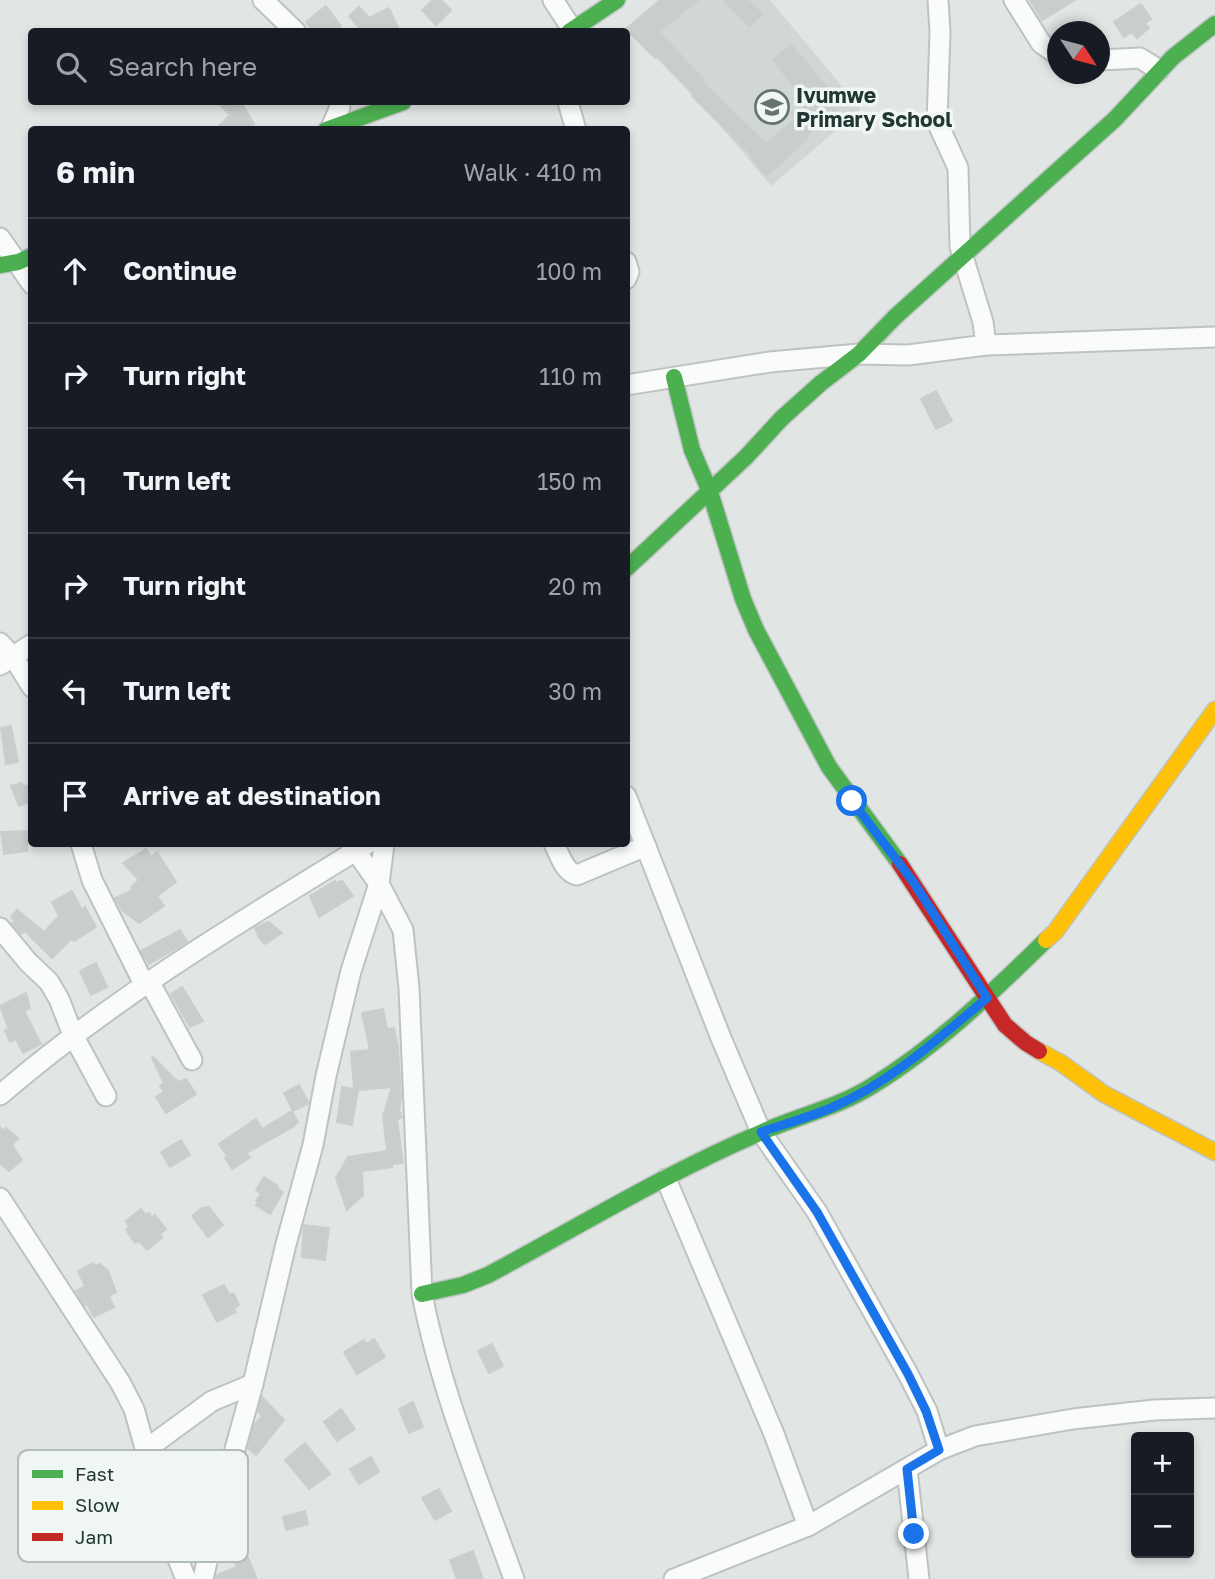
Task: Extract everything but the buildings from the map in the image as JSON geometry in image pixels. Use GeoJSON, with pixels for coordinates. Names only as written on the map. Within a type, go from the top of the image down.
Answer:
{"type":"FeatureCollection","features":[{"type":"Feature","properties":{"kind":"street"},"geometry":{"type":"LineString","coordinates":[[263,0],[292,28]]}},
{"type":"Feature","properties":{"kind":"street"},"geometry":{"type":"LineString","coordinates":[[553,0],[569,28]]}},
{"type":"Feature","properties":{"kind":"street"},"geometry":{"type":"LineString","coordinates":[[573,28],[617,0]]}},
{"type":"Feature","properties":{"kind":"street"},"geometry":{"type":"LineString","coordinates":[[938,0],[940,32],[937,122],[958,168],[960,247],[983,323],[986,345]]}},
{"type":"Feature","properties":{"kind":"street"},"geometry":{"type":"LineString","coordinates":[[1014,0],[1041,43],[1047,47]]}},
{"type":"Feature","properties":{"kind":"street"},"geometry":{"type":"LineString","coordinates":[[630,565],[710,492],[782,418],[859,354],[896,316],[1008,218],[1035,189],[1129,105],[1158,70],[1215,24]]}},
{"type":"Feature","properties":{"kind":"street"},"geometry":{"type":"LineString","coordinates":[[1110,60],[1140,58],[1158,70]]}},
{"type":"Feature","properties":{"kind":"street"},"geometry":{"type":"LineString","coordinates":[[330,126],[340,105]]}},
{"type":"Feature","properties":{"kind":"street"},"geometry":{"type":"LineString","coordinates":[[336,126],[395,105]]}},
{"type":"Feature","properties":{"kind":"street"},"geometry":{"type":"LineString","coordinates":[[569,105],[575,126]]}},
{"type":"Feature","properties":{"kind":"street"},"geometry":{"type":"LineString","coordinates":[[0,238],[28,278]]}},
{"type":"Feature","properties":{"kind":"street"},"geometry":{"type":"LineString","coordinates":[[630,384],[771,362],[859,354],[908,355],[986,345],[1215,337]]}},
{"type":"Feature","properties":{"kind":"street"},"geometry":{"type":"LineString","coordinates":[[674,377],[692,450],[710,492],[743,599],[756,630],[829,767],[914,883],[1005,1025],[1027,1043],[1061,1063],[1104,1094],[1215,1152]]}},
{"type":"Feature","properties":{"kind":"street"},"geometry":{"type":"LineString","coordinates":[[0,643],[7,662],[28,683]]}},
{"type":"Feature","properties":{"kind":"street"},"geometry":{"type":"LineString","coordinates":[[7,662],[28,647]]}},
{"type":"Feature","properties":{"kind":"street"},"geometry":{"type":"LineString","coordinates":[[422,1294],[463,1285],[488,1275],[666,1179],[761,1132],[833,1107],[871,1087],[922,1052],[987,998],[1055,932],[1215,710]]}},
{"type":"Feature","properties":{"kind":"street"},"geometry":{"type":"LineString","coordinates":[[630,806],[761,1132],[817,1212],[908,1374],[926,1411],[939,1450]]}},
{"type":"Feature","properties":{"kind":"street"},"geometry":{"type":"LineString","coordinates":[[556,847],[571,874],[577,875],[646,846]]}},
{"type":"Feature","properties":{"kind":"street"},"geometry":{"type":"LineString","coordinates":[[82,847],[92,880],[147,984],[192,1060]]}},
{"type":"Feature","properties":{"kind":"street"},"geometry":{"type":"LineString","coordinates":[[0,1095],[73,1035],[255,911],[356,847]]}},
{"type":"Feature","properties":{"kind":"street"},"geometry":{"type":"LineString","coordinates":[[359,847],[403,930],[409,988],[422,1294],[431,1338],[514,1579]]}},
{"type":"Feature","properties":{"kind":"street"},"geometry":{"type":"LineString","coordinates":[[235,1450],[313,1145],[351,971],[379,884],[384,847]]}},
{"type":"Feature","properties":{"kind":"street"},"geometry":{"type":"LineString","coordinates":[[0,928],[28,962],[49,982],[73,1035],[106,1096]]}},
{"type":"Feature","properties":{"kind":"street"},"geometry":{"type":"LineString","coordinates":[[666,1179],[768,1421],[808,1526]]}},
{"type":"Feature","properties":{"kind":"street"},"geometry":{"type":"LineString","coordinates":[[3,1209],[120,1382],[134,1409],[145,1450],[212,1401],[253,1384]]}},
{"type":"Feature","properties":{"kind":"street"},"geometry":{"type":"LineString","coordinates":[[674,1579],[808,1526],[939,1450],[975,1436],[1073,1419],[1154,1410],[1215,1408]]}},
{"type":"Feature","properties":{"kind":"street"},"geometry":{"type":"LineString","coordinates":[[907,1469],[919,1579]]}},
{"type":"Feature","properties":{"kind":"street"},"geometry":{"type":"LineString","coordinates":[[179,1562],[186,1579]]}},
{"type":"Feature","properties":{"kind":"shaded area"},"geometry":{"type":"Polygon","coordinates":[[[690,0],[770,0],[861,109],[771,186],[646,37],[690,0]]]}},
{"type":"Feature","properties":{"kind":"traffic: fast"},"geometry":{"type":"LineString","coordinates":[[575,28],[617,0]]}},
{"type":"Feature","properties":{"kind":"traffic: fast"},"geometry":{"type":"LineString","coordinates":[[630,565],[746,457],[782,418],[859,354],[896,316],[1115,119],[1173,57],[1215,24]]}},
{"type":"Feature","properties":{"kind":"traffic: fast"},"geometry":{"type":"LineString","coordinates":[[337,126],[395,105]]}},
{"type":"Feature","properties":{"kind":"traffic: fast"},"geometry":{"type":"LineString","coordinates":[[0,265],[28,258]]}},
{"type":"Feature","properties":{"kind":"traffic: fast"},"geometry":{"type":"LineString","coordinates":[[674,377],[692,450],[710,492],[743,599],[756,630],[829,767],[900,864]]}},
{"type":"Feature","properties":{"kind":"traffic: fast"},"geometry":{"type":"LineString","coordinates":[[422,1294],[463,1285],[488,1275],[690,1165],[774,1127],[859,1094],[941,1036],[1046,940]]}},
{"type":"Feature","properties":{"kind":"traffic: slow"},"geometry":{"type":"LineString","coordinates":[[1046,940],[1055,932],[1215,710]]}},
{"type":"Feature","properties":{"kind":"traffic: slow"},"geometry":{"type":"LineString","coordinates":[[1039,1051],[1061,1063],[1104,1094],[1215,1152]]}},
{"type":"Feature","properties":{"kind":"traffic: jam"},"geometry":{"type":"LineString","coordinates":[[900,864],[1005,1025],[1039,1051]]}},
{"type":"Feature","properties":{"kind":"place","name":"Ivumwe Primary School"},"geometry":{"type":"Point","coordinates":[772,107]}},
{"type":"Feature","properties":{"kind":"route"},"geometry":{"type":"LineString","coordinates":[[852,801],[894,853],[987,998],[922,1052],[871,1087],[833,1107],[761,1132],[817,1212],[926,1411],[939,1450],[907,1469],[914,1534]]}}]}
